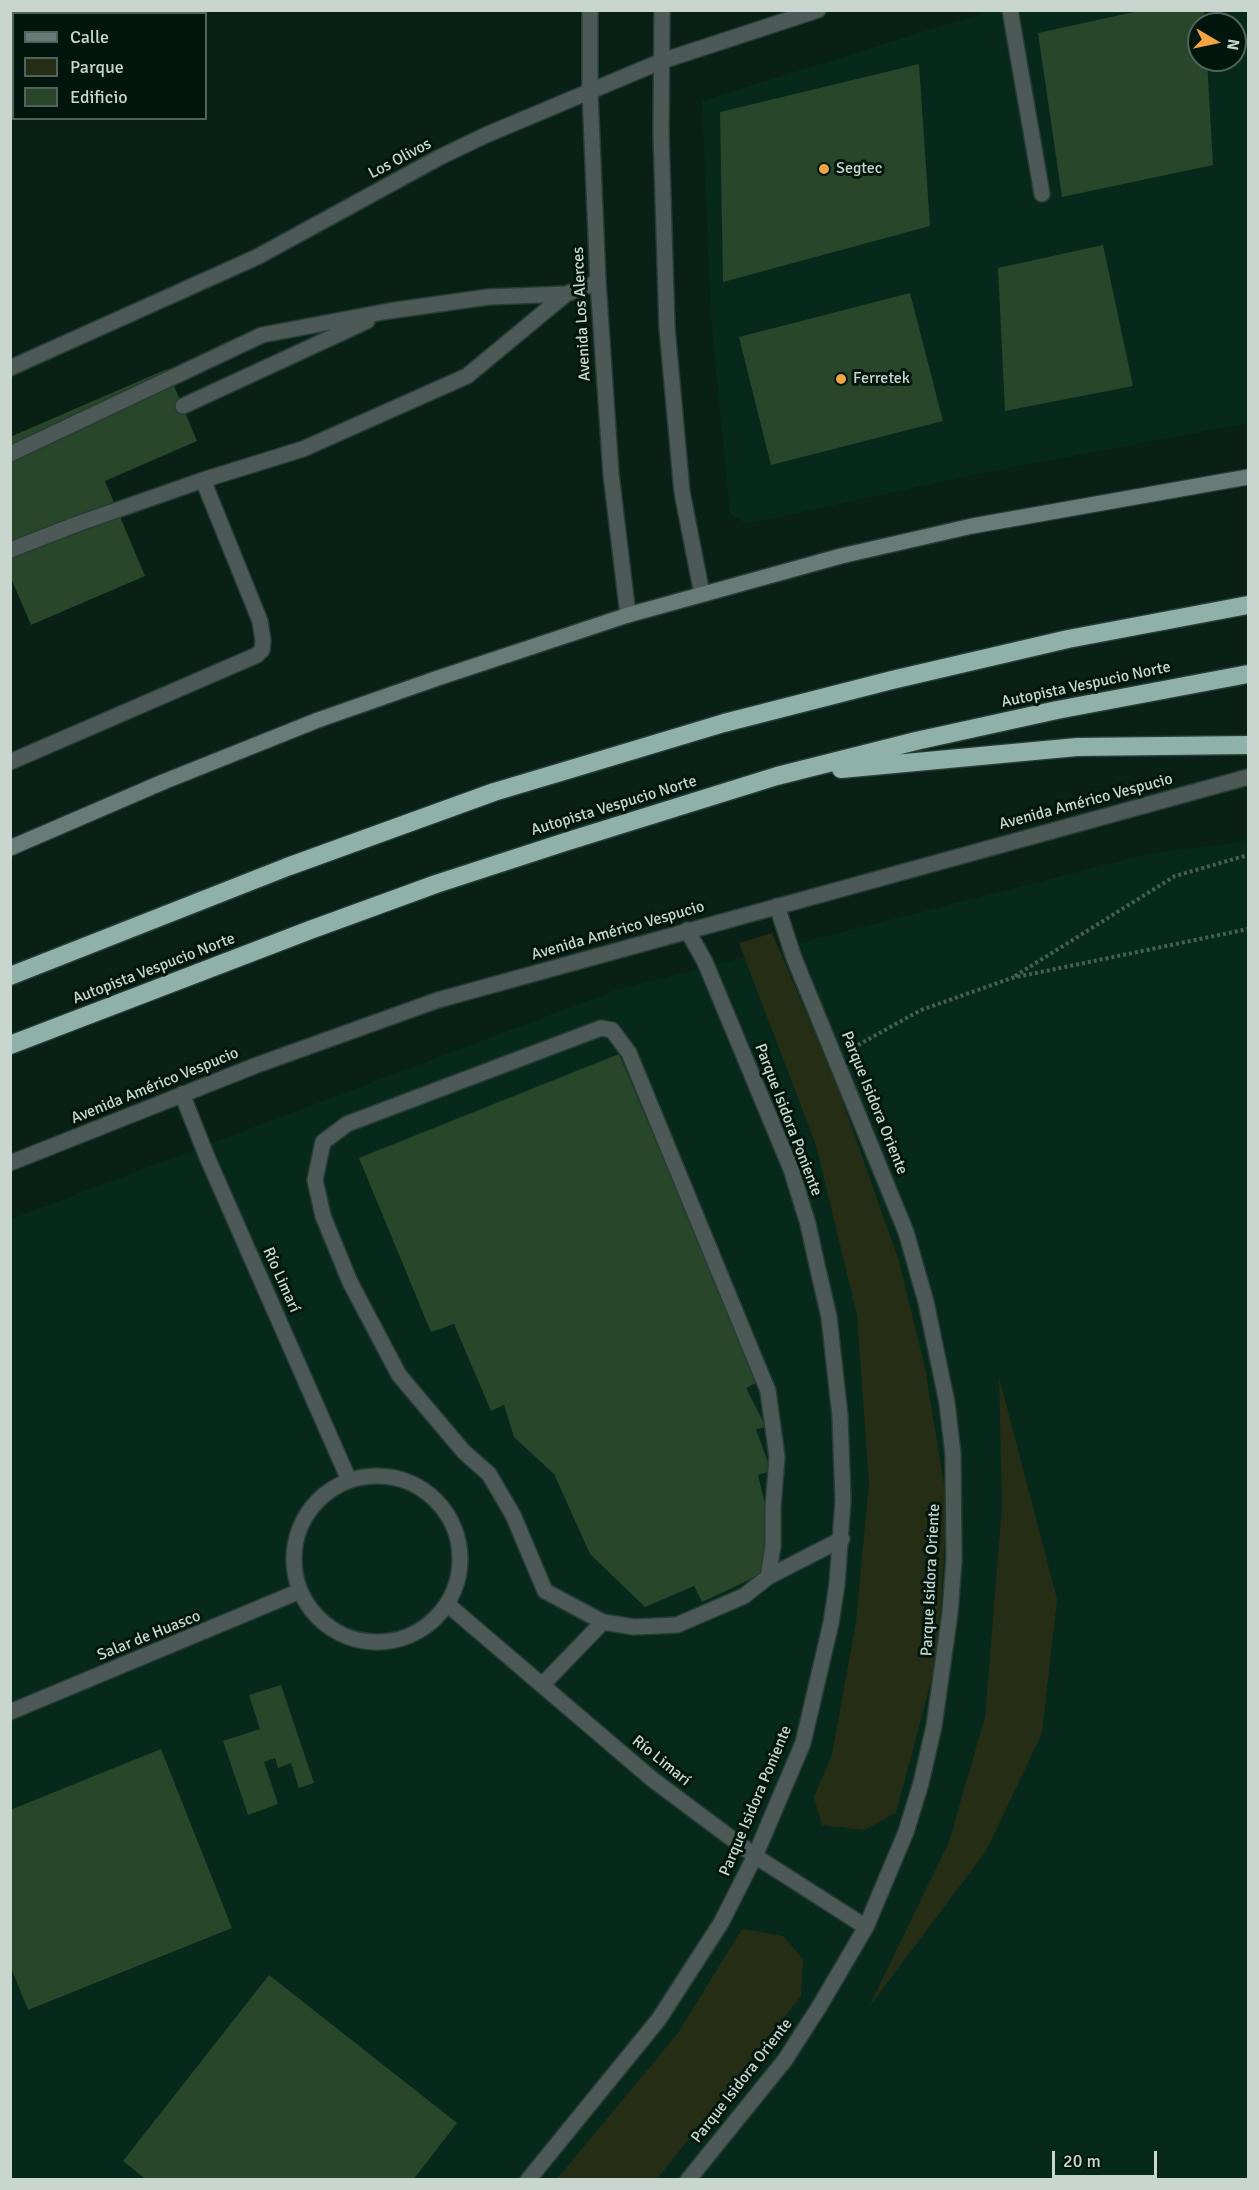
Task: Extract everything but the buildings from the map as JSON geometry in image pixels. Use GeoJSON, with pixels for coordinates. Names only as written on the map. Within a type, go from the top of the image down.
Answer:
{"type":"FeatureCollection","features":[{"type":"Feature","properties":{"kind":"highway"},"geometry":{"type":"LineString","coordinates":[[10,976],[287,867],[494,792],[593,762],[724,723],[938,669],[1068,639],[1248,605]]}},
{"type":"Feature","properties":{"kind":"highway","name":"Autopista Vespucio Norte"},"geometry":{"type":"LineString","coordinates":[[10,1045],[436,884],[777,776],[916,741],[1057,710],[1248,674]]}},
{"type":"Feature","properties":{"kind":"highway"},"geometry":{"type":"LineString","coordinates":[[777,776],[1077,747],[1248,746]]}},
{"type":"Feature","properties":{"kind":"main road"},"geometry":{"type":"LineString","coordinates":[[10,848],[163,782],[318,720],[628,615],[841,556],[972,526],[1248,477]]}},
{"type":"Feature","properties":{"kind":"street","name":"Avenida Los Alerces"},"geometry":{"type":"LineString","coordinates":[[590,10],[590,93],[597,282],[611,474],[628,615]]}},
{"type":"Feature","properties":{"kind":"street"},"geometry":{"type":"LineString","coordinates":[[662,10],[661,133],[667,328],[682,492],[702,594]]}},
{"type":"Feature","properties":{"kind":"street","name":"Los Olivos"},"geometry":{"type":"LineString","coordinates":[[10,368],[257,257],[440,157],[662,62],[818,10]]}},
{"type":"Feature","properties":{"kind":"street"},"geometry":{"type":"LineString","coordinates":[[1010,10],[1042,194]]}},
{"type":"Feature","properties":{"kind":"street"},"geometry":{"type":"LineString","coordinates":[[10,550],[202,480],[303,449],[466,376],[566,294],[597,282]]}},
{"type":"Feature","properties":{"kind":"street"},"geometry":{"type":"LineString","coordinates":[[10,454],[262,335],[389,311],[488,297],[566,294]]}},
{"type":"Feature","properties":{"kind":"street"},"geometry":{"type":"LineString","coordinates":[[183,406],[389,311]]}},
{"type":"Feature","properties":{"kind":"street"},"geometry":{"type":"LineString","coordinates":[[10,762],[257,655],[262,650],[260,621],[202,480]]}},
{"type":"Feature","properties":{"kind":"street","name":"Avenida Américo Vespucio"},"geometry":{"type":"LineString","coordinates":[[10,1163],[182,1094],[438,1000],[1248,777]]}},
{"type":"Feature","properties":{"kind":"street","name":"Parque Isidora Oriente"},"geometry":{"type":"LineString","coordinates":[[688,2180],[785,2060],[867,1927],[906,1832],[921,1783],[934,1726],[950,1613],[954,1560],[953,1476],[946,1403],[926,1302],[906,1232],[794,958],[777,906]]}},
{"type":"Feature","properties":{"kind":"street","name":"Parque Isidora Poniente"},"geometry":{"type":"LineString","coordinates":[[528,2180],[659,2019],[721,1923],[755,1856],[803,1743],[831,1623],[842,1539],[842,1462],[836,1370],[829,1317],[808,1224],[791,1168],[764,1101],[705,962],[687,930]]}},
{"type":"Feature","properties":{"kind":"street"},"geometry":{"type":"LineString","coordinates":[[768,1577],[773,1546],[777,1457],[768,1391],[629,1053],[612,1030],[601,1028],[347,1124],[323,1142],[315,1180],[324,1216],[350,1282],[399,1375],[464,1452],[489,1474],[513,1515],[545,1591],[603,1622],[634,1627],[678,1625],[744,1596],[768,1577],[842,1539]]}},
{"type":"Feature","properties":{"kind":"street","name":"Río Limarí"},"geometry":{"type":"LineString","coordinates":[[182,1094],[207,1157],[348,1480]]}},
{"type":"Feature","properties":{"kind":"street"},"geometry":{"type":"LineString","coordinates":[[367,1476],[386,1476],[404,1480],[421,1488],[448,1514],[456,1532],[460,1550],[460,1569],[455,1587],[447,1604],[432,1621],[414,1634],[392,1641],[370,1642],[347,1637],[328,1626],[312,1610],[300,1591],[294,1558],[301,1526],[309,1511],[320,1498],[348,1480],[367,1476]]}},
{"type":"Feature","properties":{"kind":"street","name":"Salar de Huasco"},"geometry":{"type":"LineString","coordinates":[[10,1712],[300,1591]]}},
{"type":"Feature","properties":{"kind":"street","name":"Río Limarí"},"geometry":{"type":"LineString","coordinates":[[447,1604],[652,1779],[755,1856],[867,1927]]}},
{"type":"Feature","properties":{"kind":"street"},"geometry":{"type":"LineString","coordinates":[[542,1685],[603,1622]]}},
{"type":"Feature","properties":{"kind":"path"},"geometry":{"type":"LineString","coordinates":[[1012,978],[1175,876],[1248,855]]}},
{"type":"Feature","properties":{"kind":"path"},"geometry":{"type":"LineString","coordinates":[[836,1057],[921,1010],[1012,978],[1248,929]]}},
{"type":"Feature","properties":{"kind":"shaded area"},"geometry":{"type":"Polygon","coordinates":[[[989,11],[1248,11],[1248,423],[983,473],[747,524],[730,514],[711,318],[702,101],[989,11]]]}},
{"type":"Feature","properties":{"kind":"shaded area"},"geometry":{"type":"Polygon","coordinates":[[[1248,841],[1248,2179],[11,2180],[11,1219],[616,990],[1151,853],[1248,841]]]}},
{"type":"Feature","properties":{"kind":"green space"},"geometry":{"type":"Polygon","coordinates":[[[772,933],[837,1086],[899,1261],[925,1368],[947,1503],[938,1655],[896,1813],[864,1830],[822,1825],[814,1797],[832,1755],[856,1622],[869,1483],[857,1315],[816,1145],[739,943],[772,933]]]}},
{"type":"Feature","properties":{"kind":"green space"},"geometry":{"type":"Polygon","coordinates":[[[999,1377],[1057,1599],[1042,1733],[986,1851],[869,2007],[949,1842],[985,1717],[1002,1508],[999,1377]]]}},
{"type":"Feature","properties":{"kind":"green space"},"geometry":{"type":"Polygon","coordinates":[[[742,1929],[783,1936],[803,1959],[801,1996],[657,2179],[557,2179],[678,2033],[742,1929]]]}},
{"type":"Feature","properties":{"kind":"place","name":"Segtec"},"geometry":{"type":"Point","coordinates":[824,169]}},
{"type":"Feature","properties":{"kind":"place","name":"Ferretek"},"geometry":{"type":"Point","coordinates":[841,379]}}]}
